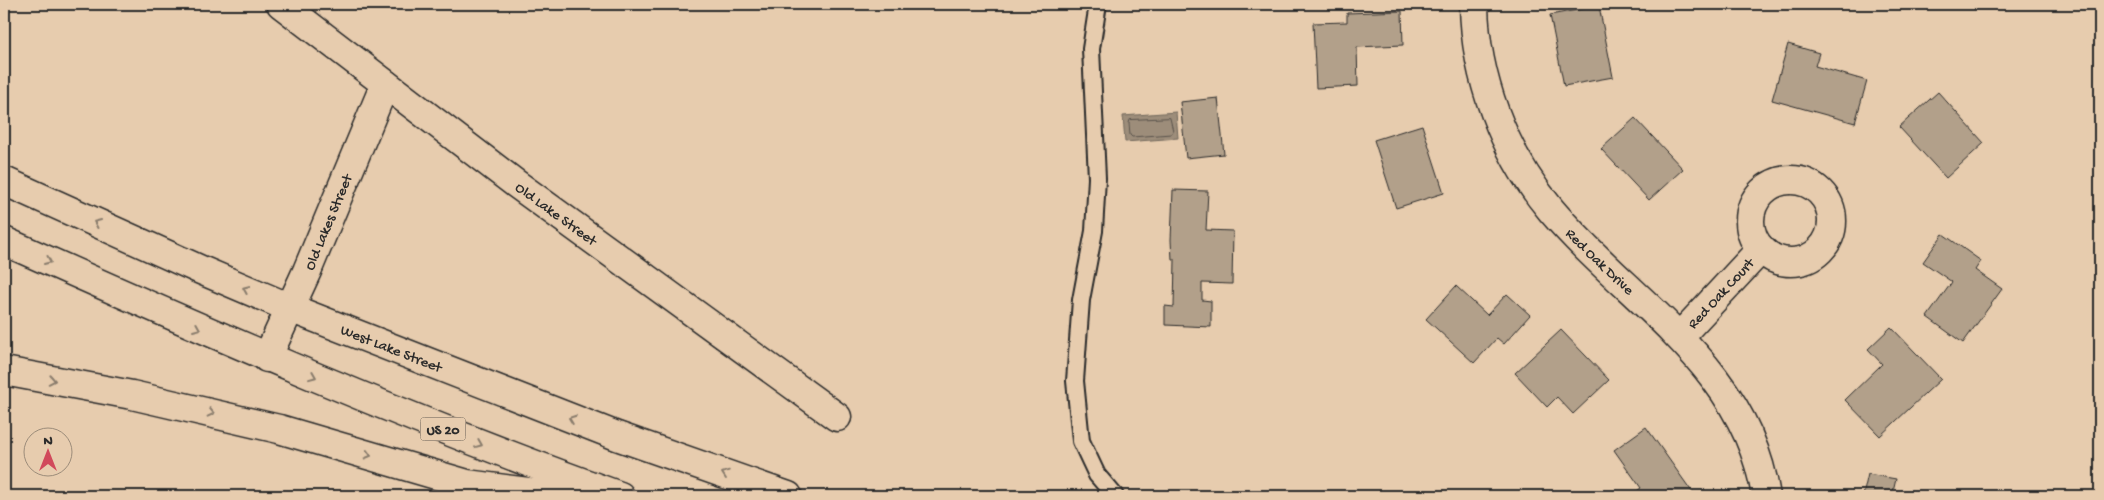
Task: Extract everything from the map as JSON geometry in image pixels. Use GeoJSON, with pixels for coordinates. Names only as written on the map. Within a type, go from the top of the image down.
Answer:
{"type":"FeatureCollection","features":[{"type":"Feature","properties":{"kind":"main road","name":"Old Lake Street"},"geometry":{"type":"LineString","coordinates":[[281,4],[515,182],[837,417]]}},
{"type":"Feature","properties":{"kind":"main road","name":"Red Oak Drive"},"geometry":{"type":"LineString","coordinates":[[1474,4],[1483,74],[1497,117],[1510,146],[1528,177],[1551,209],[1570,230],[1680,336],[1704,363],[1745,430],[1755,456],[1766,496]]}},
{"type":"Feature","properties":{"kind":"main road","name":"Old Lakes Street"},"geometry":{"type":"LineString","coordinates":[[267,358],[386,84]]}},
{"type":"Feature","properties":{"kind":"main road","name":"West Lake Street"},"geometry":{"type":"LineString","coordinates":[[4,181],[290,308],[617,436],[788,496]]}},
{"type":"Feature","properties":{"kind":"main road","name":"US 20"},"geometry":{"type":"LineString","coordinates":[[4,241],[267,358],[512,457],[620,496]]}},
{"type":"Feature","properties":{"kind":"main road","name":"Red Oak Court"},"geometry":{"type":"LineString","coordinates":[[1680,336],[1761,249]]}},
{"type":"Feature","properties":{"kind":"main road"},"geometry":{"type":"LineString","coordinates":[[4,371],[132,395],[280,429],[467,484],[560,496]]}},
{"type":"Feature","properties":{"kind":"lane"},"geometry":{"type":"LineString","coordinates":[[1098,4],[1092,49],[1097,178],[1094,231],[1080,300],[1075,381],[1081,441],[1097,475],[1115,496]]}},
{"type":"Feature","properties":{"kind":"water"},"geometry":{"type":"Polygon","coordinates":[[[1176,112],[1178,138],[1125,142],[1123,116],[1176,112]]]}},
{"type":"Feature","properties":{"kind":"building"},"geometry":{"type":"Polygon","coordinates":[[[1599,6],[1613,77],[1564,86],[1550,15],[1599,6]]]}},
{"type":"Feature","properties":{"kind":"building"},"geometry":{"type":"Polygon","coordinates":[[[1402,11],[1403,45],[1357,47],[1358,86],[1316,88],[1313,23],[1347,22],[1347,13],[1402,11]]]}},
{"type":"Feature","properties":{"kind":"building"},"geometry":{"type":"Polygon","coordinates":[[[1788,44],[1819,53],[1815,66],[1867,81],[1855,123],[1772,100],[1788,44]]]}},
{"type":"Feature","properties":{"kind":"building"},"geometry":{"type":"Polygon","coordinates":[[[1938,92],[1984,143],[1946,178],[1899,127],[1938,92]]]}},
{"type":"Feature","properties":{"kind":"building"},"geometry":{"type":"Polygon","coordinates":[[[1218,98],[1224,154],[1186,158],[1180,102],[1218,98]]]}},
{"type":"Feature","properties":{"kind":"building"},"geometry":{"type":"Polygon","coordinates":[[[1635,118],[1683,169],[1649,200],[1601,149],[1635,118]]]}},
{"type":"Feature","properties":{"kind":"building"},"geometry":{"type":"Polygon","coordinates":[[[1422,125],[1444,193],[1396,208],[1374,140],[1422,125]]]}},
{"type":"Feature","properties":{"kind":"building"},"geometry":{"type":"Polygon","coordinates":[[[1173,190],[1208,191],[1206,230],[1233,231],[1232,284],[1202,283],[1202,300],[1211,301],[1211,327],[1165,325],[1165,306],[1174,307],[1175,260],[1172,260],[1171,240],[1173,190]]]}},
{"type":"Feature","properties":{"kind":"building"},"geometry":{"type":"Polygon","coordinates":[[[1943,234],[1981,261],[1975,270],[2002,289],[1963,343],[1927,317],[1952,282],[1923,262],[1943,234]]]}},
{"type":"Feature","properties":{"kind":"building"},"geometry":{"type":"Polygon","coordinates":[[[1456,286],[1487,315],[1507,294],[1530,315],[1504,344],[1497,338],[1474,363],[1426,319],[1456,286]]]}},
{"type":"Feature","properties":{"kind":"building"},"geometry":{"type":"Polygon","coordinates":[[[1891,327],[1941,379],[1880,436],[1845,400],[1882,364],[1868,349],[1891,327]]]}},
{"type":"Feature","properties":{"kind":"building"},"geometry":{"type":"Polygon","coordinates":[[[1561,330],[1609,380],[1573,414],[1557,397],[1547,407],[1515,373],[1561,330]]]}},
{"type":"Feature","properties":{"kind":"building"},"geometry":{"type":"Polygon","coordinates":[[[1646,427],[1695,496],[1630,496],[1641,488],[1614,450],[1646,427]]]}},
{"type":"Feature","properties":{"kind":"building"},"geometry":{"type":"Polygon","coordinates":[[[1868,474],[1896,479],[1892,496],[1863,496],[1868,474]]]}}]}
